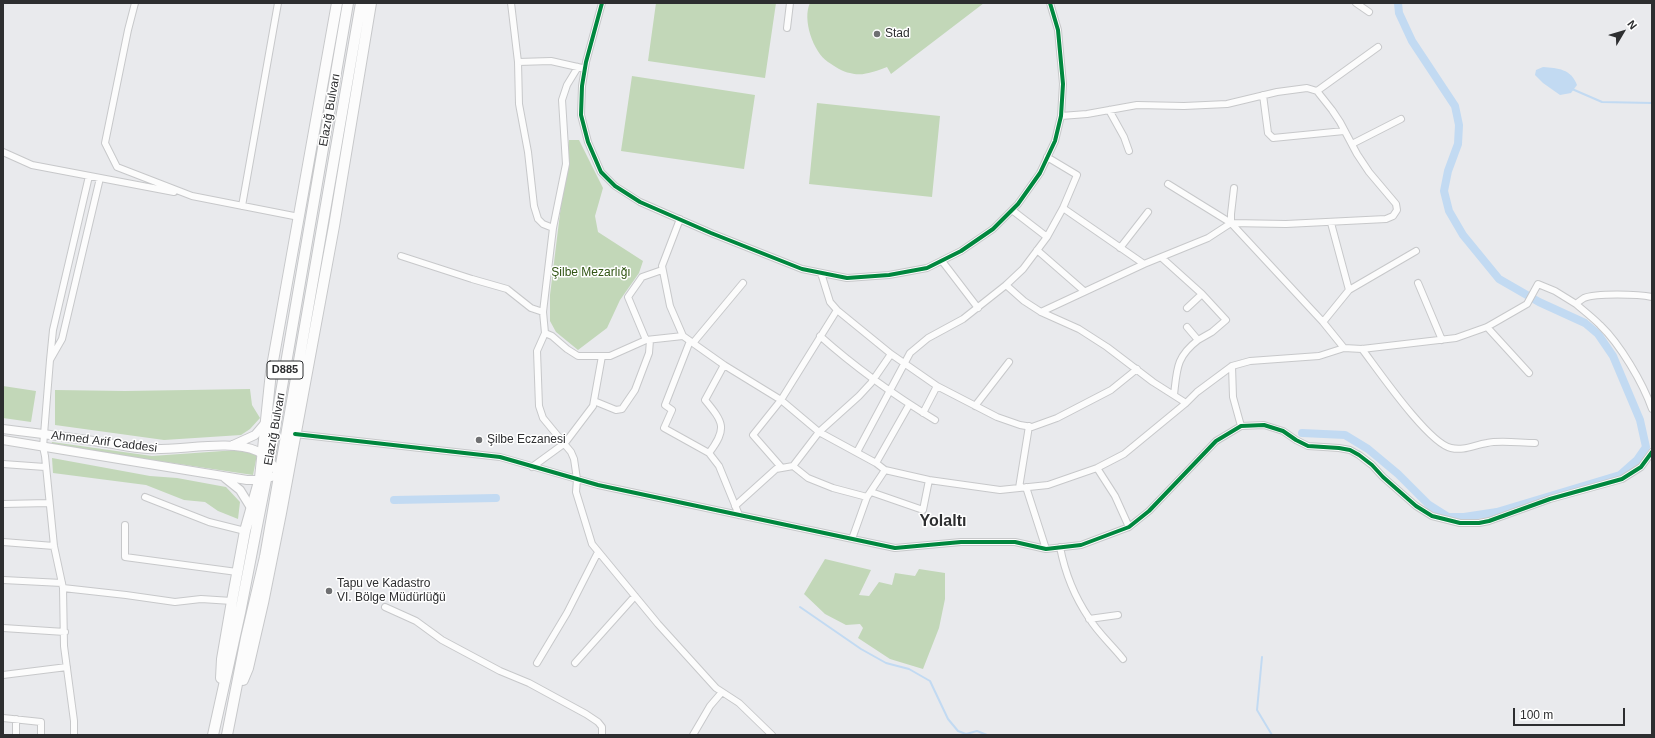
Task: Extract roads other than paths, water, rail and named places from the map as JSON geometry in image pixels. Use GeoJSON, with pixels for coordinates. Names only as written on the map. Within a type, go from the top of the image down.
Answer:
{"type":"FeatureCollection","features":[{"type":"Feature","properties":{"kind":"highway"},"geometry":{"type":"LineString","coordinates":[[267,458],[266,422],[271,372],[337,3]]}},
{"type":"Feature","properties":{"kind":"highway","name":"Elazığ Bulvarı"},"geometry":{"type":"LineString","coordinates":[[212,735],[240,613],[258,520],[263,479],[348,3]]}},
{"type":"Feature","properties":{"kind":"highway","name":"Elazığ Bulvarı"},"geometry":{"type":"LineString","coordinates":[[227,735],[246,638],[265,557],[361,3]]}},
{"type":"Feature","properties":{"kind":"highway"},"geometry":{"type":"LineString","coordinates":[[234,702],[248,668],[262,609],[341,184],[372,3]]}},
{"type":"Feature","properties":{"kind":"highway"},"geometry":{"type":"LineString","coordinates":[[322,233],[341,184]]}},
{"type":"Feature","properties":{"kind":"highway"},"geometry":{"type":"LineString","coordinates":[[219,707],[222,659],[237,572],[251,509],[263,479]]}},
{"type":"Feature","properties":{"kind":"street"},"geometry":{"type":"LineString","coordinates":[[135,3],[105,143],[117,167],[192,196]]}},
{"type":"Feature","properties":{"kind":"street"},"geometry":{"type":"LineString","coordinates":[[242,206],[278,3]]}},
{"type":"Feature","properties":{"kind":"street"},"geometry":{"type":"LineString","coordinates":[[510,3],[518,62],[519,104],[528,152],[534,206],[538,219],[543,224],[553,228]]}},
{"type":"Feature","properties":{"kind":"street"},"geometry":{"type":"LineString","coordinates":[[602,3],[581,68],[582,115],[588,142],[601,172],[615,186],[640,202],[680,220],[802,269],[847,278],[889,275],[927,268],[961,251],[993,229],[1018,204],[1040,173],[1055,141],[1061,116],[1063,84],[1058,30],[1050,3]]}},
{"type":"Feature","properties":{"kind":"street"},"geometry":{"type":"LineString","coordinates":[[787,28],[790,3]]}},
{"type":"Feature","properties":{"kind":"street"},"geometry":{"type":"LineString","coordinates":[[1356,3],[1369,12]]}},
{"type":"Feature","properties":{"kind":"street"},"geometry":{"type":"LineString","coordinates":[[1317,91],[1378,47]]}},
{"type":"Feature","properties":{"kind":"street"},"geometry":{"type":"LineString","coordinates":[[518,62],[551,61],[581,68]]}},
{"type":"Feature","properties":{"kind":"street"},"geometry":{"type":"LineString","coordinates":[[581,68],[567,85],[562,100],[566,164],[553,228],[543,312],[545,333],[537,350],[539,406],[543,418],[565,443],[574,459],[577,479],[576,492],[592,544],[635,596],[706,676],[722,692],[739,703],[772,735]]}},
{"type":"Feature","properties":{"kind":"street"},"geometry":{"type":"LineString","coordinates":[[1041,312],[1144,264],[1162,258],[1208,238],[1231,223],[1331,223],[1386,219],[1393,216],[1397,210],[1396,204],[1369,172],[1340,122],[1317,91],[1307,88],[1296,88],[1227,104],[1184,106],[1137,105],[1087,114],[1061,116]]}},
{"type":"Feature","properties":{"kind":"street"},"geometry":{"type":"LineString","coordinates":[[1263,95],[1268,134],[1273,138],[1344,131]]}},
{"type":"Feature","properties":{"kind":"street"},"geometry":{"type":"LineString","coordinates":[[1108,110],[1124,137],[1129,151]]}},
{"type":"Feature","properties":{"kind":"street"},"geometry":{"type":"LineString","coordinates":[[1352,144],[1401,120]]}},
{"type":"Feature","properties":{"kind":"street"},"geometry":{"type":"LineString","coordinates":[[3,152],[32,165],[299,217]]}},
{"type":"Feature","properties":{"kind":"street"},"geometry":{"type":"LineString","coordinates":[[857,452],[910,353],[928,338],[951,327],[978,308],[1006,285],[1023,269],[1047,237],[1063,208],[1077,175],[1047,157]]}},
{"type":"Feature","properties":{"kind":"street"},"geometry":{"type":"LineString","coordinates":[[74,735],[74,721],[64,646],[63,585],[54,546],[43,447],[53,330],[89,176]]}},
{"type":"Feature","properties":{"kind":"street"},"geometry":{"type":"LineString","coordinates":[[50,360],[62,339],[100,178]]}},
{"type":"Feature","properties":{"kind":"street"},"geometry":{"type":"LineString","coordinates":[[1168,184],[1231,223],[1323,322],[1344,348]]}},
{"type":"Feature","properties":{"kind":"street"},"geometry":{"type":"LineString","coordinates":[[1231,223],[1234,188]]}},
{"type":"Feature","properties":{"kind":"street"},"geometry":{"type":"LineString","coordinates":[[1063,208],[1144,264]]}},
{"type":"Feature","properties":{"kind":"street"},"geometry":{"type":"LineString","coordinates":[[1012,210],[1047,237]]}},
{"type":"Feature","properties":{"kind":"street"},"geometry":{"type":"LineString","coordinates":[[1120,248],[1148,212]]}},
{"type":"Feature","properties":{"kind":"street"},"geometry":{"type":"LineString","coordinates":[[680,220],[662,266],[662,270],[670,306],[683,336],[781,400],[819,432],[857,452],[885,470],[929,480],[1000,490],[1048,485],[1097,468],[1124,454],[1202,388],[1232,366],[1250,361],[1319,356],[1344,348],[1362,349],[1456,338],[1487,327],[1527,304],[1538,284],[1555,291],[1576,304],[1600,325],[1614,342],[1638,377],[1647,392],[1652,409]]}},
{"type":"Feature","properties":{"kind":"street"},"geometry":{"type":"LineString","coordinates":[[1331,223],[1349,290]]}},
{"type":"Feature","properties":{"kind":"street"},"geometry":{"type":"LineString","coordinates":[[1037,250],[1084,291]]}},
{"type":"Feature","properties":{"kind":"street"},"geometry":{"type":"LineString","coordinates":[[1323,322],[1349,290],[1416,251]]}},
{"type":"Feature","properties":{"kind":"street"},"geometry":{"type":"LineString","coordinates":[[402,256],[507,289],[531,308],[543,312]]}},
{"type":"Feature","properties":{"kind":"street"},"geometry":{"type":"LineString","coordinates":[[1162,258],[1202,294],[1226,320],[1212,332],[1187,348],[1182,354],[1177,371],[1174,395]]}},
{"type":"Feature","properties":{"kind":"street"},"geometry":{"type":"LineString","coordinates":[[942,260],[978,308]]}},
{"type":"Feature","properties":{"kind":"street"},"geometry":{"type":"LineString","coordinates":[[594,401],[616,410],[622,409],[635,390],[649,353],[648,340],[628,297],[642,277],[662,270]]}},
{"type":"Feature","properties":{"kind":"street"},"geometry":{"type":"LineString","coordinates":[[821,273],[830,302],[837,310],[904,364],[937,386],[975,406],[997,417],[1020,425],[1029,426],[1057,418],[1111,390],[1137,369]]}},
{"type":"Feature","properties":{"kind":"street"},"geometry":{"type":"LineString","coordinates":[[739,515],[718,466],[709,452],[664,428],[672,410],[665,405],[691,342],[743,283]]}},
{"type":"Feature","properties":{"kind":"street"},"geometry":{"type":"LineString","coordinates":[[1418,284],[1442,340]]}},
{"type":"Feature","properties":{"kind":"street"},"geometry":{"type":"LineString","coordinates":[[1006,285],[1024,302],[1041,312],[1079,328],[1153,382],[1186,403]]}},
{"type":"Feature","properties":{"kind":"street"},"geometry":{"type":"LineString","coordinates":[[1187,308],[1202,294]]}},
{"type":"Feature","properties":{"kind":"street"},"geometry":{"type":"LineString","coordinates":[[1576,304],[1584,298],[1611,294],[1629,294],[1652,297]]}},
{"type":"Feature","properties":{"kind":"street"},"geometry":{"type":"LineString","coordinates":[[781,467],[753,435],[781,400],[837,310]]}},
{"type":"Feature","properties":{"kind":"street"},"geometry":{"type":"LineString","coordinates":[[1487,327],[1529,373]]}},
{"type":"Feature","properties":{"kind":"street"},"geometry":{"type":"LineString","coordinates":[[1187,328],[1198,340]]}},
{"type":"Feature","properties":{"kind":"street"},"geometry":{"type":"LineString","coordinates":[[545,333],[552,336],[578,356],[610,356],[648,340],[683,336]]}},
{"type":"Feature","properties":{"kind":"street"},"geometry":{"type":"LineString","coordinates":[[820,336],[873,380],[909,405],[935,420]]}},
{"type":"Feature","properties":{"kind":"street"},"geometry":{"type":"LineString","coordinates":[[1362,349],[1432,437],[1442,445],[1458,449],[1471,448],[1488,442],[1535,443]]}},
{"type":"Feature","properties":{"kind":"street"},"geometry":{"type":"LineString","coordinates":[[793,466],[819,432],[859,396],[873,380],[891,354]]}},
{"type":"Feature","properties":{"kind":"street"},"geometry":{"type":"LineString","coordinates":[[532,467],[565,443],[593,406],[602,356]]}},
{"type":"Feature","properties":{"kind":"street"},"geometry":{"type":"LineString","coordinates":[[975,406],[1009,362]]}},
{"type":"Feature","properties":{"kind":"street"},"geometry":{"type":"LineString","coordinates":[[709,452],[721,434],[721,426],[719,416],[705,400],[724,364]]}},
{"type":"Feature","properties":{"kind":"street"},"geometry":{"type":"LineString","coordinates":[[1232,366],[1233,397],[1241,426]]}},
{"type":"Feature","properties":{"kind":"street"},"geometry":{"type":"LineString","coordinates":[[923,413],[937,386]]}},
{"type":"Feature","properties":{"kind":"street"},"geometry":{"type":"LineString","coordinates":[[876,463],[909,405]]}},
{"type":"Feature","properties":{"kind":"street","name":"Ahmed Arif Caddesi"},"geometry":{"type":"LineString","coordinates":[[228,447],[255,435],[266,422]]}},
{"type":"Feature","properties":{"kind":"street"},"geometry":{"type":"LineString","coordinates":[[295,434],[500,457],[598,485],[895,548],[968,542],[1015,542],[1046,548],[1060,547],[1081,544],[1130,527],[1149,511],[1216,441],[1241,426],[1264,425],[1283,431],[1308,446],[1350,450],[1372,465],[1388,482],[1424,512],[1441,519],[1460,523],[1479,523],[1489,521],[1550,499],[1622,478],[1640,467],[1652,452]]}},
{"type":"Feature","properties":{"kind":"street"},"geometry":{"type":"LineString","coordinates":[[1019,488],[1029,426]]}},
{"type":"Feature","properties":{"kind":"street","name":"Ahmed Arif Caddesi"},"geometry":{"type":"LineString","coordinates":[[3,429],[146,449],[176,449],[208,446],[250,449],[257,450],[267,458]]}},
{"type":"Feature","properties":{"kind":"street","name":"Ahmed Arif Caddesi"},"geometry":{"type":"LineString","coordinates":[[3,440],[208,472],[222,476],[263,479],[279,475]]}},
{"type":"Feature","properties":{"kind":"street"},"geometry":{"type":"LineString","coordinates":[[267,458],[279,475]]}},
{"type":"Feature","properties":{"kind":"street"},"geometry":{"type":"LineString","coordinates":[[3,464],[45,467]]}},
{"type":"Feature","properties":{"kind":"street"},"geometry":{"type":"LineString","coordinates":[[735,506],[776,469],[781,467],[793,466],[808,478],[833,488],[869,494],[923,510],[929,480]]}},
{"type":"Feature","properties":{"kind":"street"},"geometry":{"type":"LineString","coordinates":[[1097,468],[1115,496],[1130,527]]}},
{"type":"Feature","properties":{"kind":"street"},"geometry":{"type":"LineString","coordinates":[[852,539],[869,494],[885,470]]}},
{"type":"Feature","properties":{"kind":"street","name":"Ahmed Arif Caddesi"},"geometry":{"type":"LineString","coordinates":[[222,476],[240,490],[258,520]]}},
{"type":"Feature","properties":{"kind":"street"},"geometry":{"type":"LineString","coordinates":[[1026,487],[1046,548]]}},
{"type":"Feature","properties":{"kind":"street"},"geometry":{"type":"LineString","coordinates":[[145,497],[208,522],[245,531]]}},
{"type":"Feature","properties":{"kind":"street"},"geometry":{"type":"LineString","coordinates":[[3,504],[49,503]]}},
{"type":"Feature","properties":{"kind":"street"},"geometry":{"type":"LineString","coordinates":[[125,525],[125,557],[237,572]]}},
{"type":"Feature","properties":{"kind":"street"},"geometry":{"type":"LineString","coordinates":[[3,542],[54,546]]}},
{"type":"Feature","properties":{"kind":"street"},"geometry":{"type":"LineString","coordinates":[[1060,547],[1064,569],[1074,593],[1089,619],[1123,658]]}},
{"type":"Feature","properties":{"kind":"street"},"geometry":{"type":"LineString","coordinates":[[537,663],[567,612],[598,552]]}},
{"type":"Feature","properties":{"kind":"street"},"geometry":{"type":"LineString","coordinates":[[3,580],[63,585],[175,602],[200,598],[232,601]]}},
{"type":"Feature","properties":{"kind":"street"},"geometry":{"type":"LineString","coordinates":[[575,663],[635,596]]}},
{"type":"Feature","properties":{"kind":"street"},"geometry":{"type":"LineString","coordinates":[[385,607],[416,621],[442,640],[500,671],[528,683],[586,714],[598,722],[602,727],[602,735]]}},
{"type":"Feature","properties":{"kind":"street"},"geometry":{"type":"LineString","coordinates":[[1089,619],[1118,615]]}},
{"type":"Feature","properties":{"kind":"street"},"geometry":{"type":"LineString","coordinates":[[3,628],[64,632]]}},
{"type":"Feature","properties":{"kind":"street"},"geometry":{"type":"LineString","coordinates":[[3,675],[67,667]]}},
{"type":"Feature","properties":{"kind":"street"},"geometry":{"type":"LineString","coordinates":[[693,735],[710,706],[722,692]]}},
{"type":"Feature","properties":{"kind":"street"},"geometry":{"type":"LineString","coordinates":[[3,718],[41,722],[41,735]]}},
{"type":"Feature","properties":{"kind":"street"},"geometry":{"type":"LineString","coordinates":[[16,719],[16,735]]}},
{"type":"Feature","properties":{"kind":"water"},"geometry":{"type":"Polygon","coordinates":[[[1543,67],[1563,70],[1571,76],[1577,85],[1571,93],[1560,95],[1543,83],[1535,75],[1536,70],[1543,67]]]}},
{"type":"Feature","properties":{"kind":"waterway"},"geometry":{"type":"LineString","coordinates":[[1302,433],[1345,435],[1368,449],[1398,474],[1429,505],[1448,517],[1464,517],[1497,512],[1620,475],[1637,460],[1646,447],[1640,420],[1613,356],[1598,334],[1585,323],[1539,302],[1499,279],[1463,235],[1449,211],[1444,191],[1448,171],[1458,144],[1459,125],[1455,106],[1412,41],[1399,13],[1398,3]]}},
{"type":"Feature","properties":{"kind":"waterway"},"geometry":{"type":"LineString","coordinates":[[1572,89],[1602,102],[1652,103]]}},
{"type":"Feature","properties":{"kind":"waterway"},"geometry":{"type":"LineString","coordinates":[[394,500],[496,498]]}},
{"type":"Feature","properties":{"kind":"waterway"},"geometry":{"type":"LineString","coordinates":[[800,607],[861,649],[886,663],[909,669],[930,681],[948,719],[958,731],[966,734],[977,731],[987,735]]}},
{"type":"Feature","properties":{"kind":"waterway"},"geometry":{"type":"LineString","coordinates":[[1262,657],[1257,710],[1272,735]]}},
{"type":"Feature","properties":{"kind":"place","name":"Stad"},"geometry":{"type":"Point","coordinates":[877,34]}},
{"type":"Feature","properties":{"kind":"place","name":"Şilbe Eczanesi"},"geometry":{"type":"Point","coordinates":[479,440]}},
{"type":"Feature","properties":{"kind":"place","name":"Tapu ve Kadastro VI. Bölge Müdürlüğü"},"geometry":{"type":"Point","coordinates":[329,591]}},
{"type":"Feature","properties":{"kind":"district","name":"Yolaltı"},"geometry":{"type":"Point","coordinates":[943,522]}},
{"type":"Feature","properties":{"kind":"park label","name":"Şilbe Mezarlığı"},"geometry":{"type":"Point","coordinates":[591,273]}}]}
